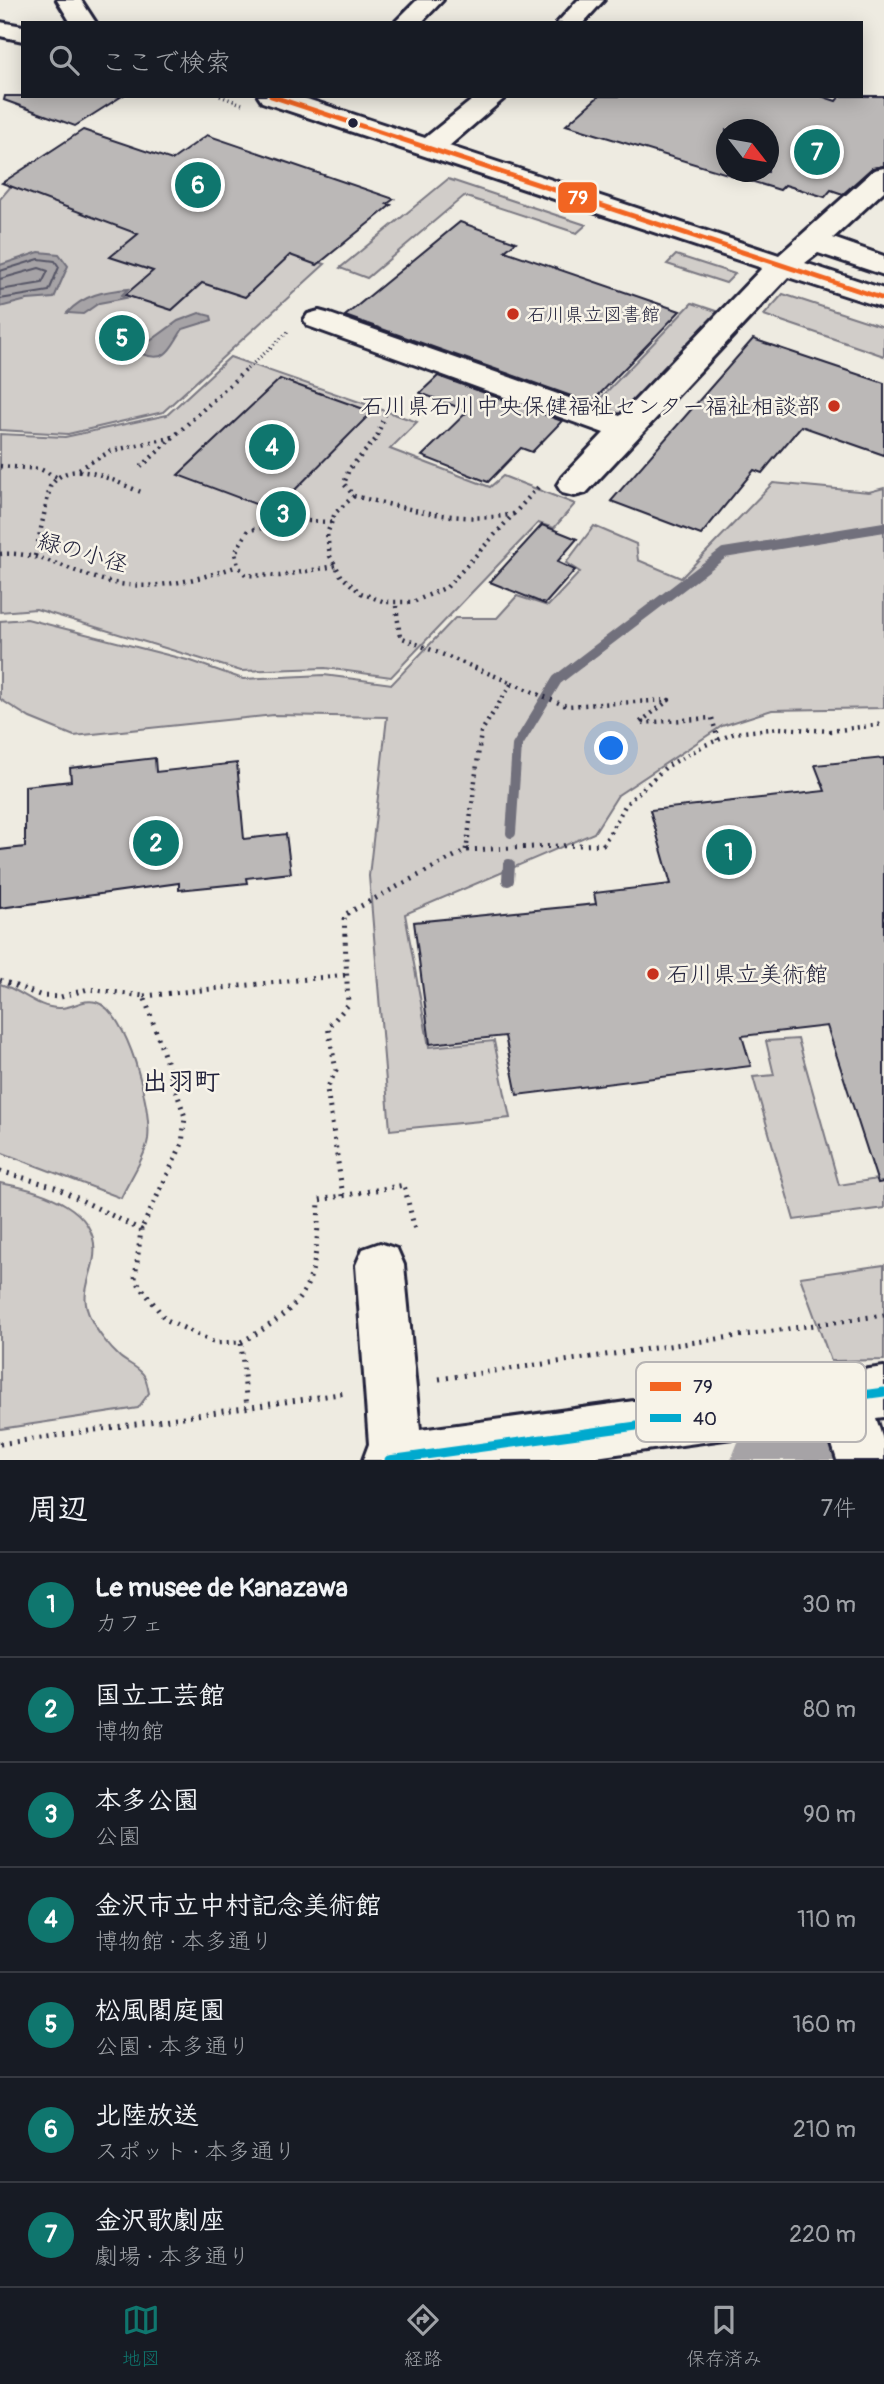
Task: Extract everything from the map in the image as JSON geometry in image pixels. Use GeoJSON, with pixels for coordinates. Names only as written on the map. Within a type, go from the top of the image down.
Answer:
{"type":"FeatureCollection","features":[{"type":"Feature","properties":{"kind":"street"},"geometry":{"type":"LineString","coordinates":[[408,21],[431,0]]}},
{"type":"Feature","properties":{"kind":"street"},"geometry":{"type":"LineString","coordinates":[[571,21],[592,0]]}},
{"type":"Feature","properties":{"kind":"street"},"geometry":{"type":"LineString","coordinates":[[0,29],[21,34]]}},
{"type":"Feature","properties":{"kind":"street"},"geometry":{"type":"LineString","coordinates":[[286,98],[315,102],[428,149],[884,299]]}},
{"type":"Feature","properties":{"kind":"street"},"geometry":{"type":"LineString","coordinates":[[428,149],[492,98]]}},
{"type":"Feature","properties":{"kind":"street"},"geometry":{"type":"LineString","coordinates":[[574,485],[765,281],[884,176]]}},
{"type":"Feature","properties":{"kind":"street"},"geometry":{"type":"LineString","coordinates":[[813,241],[884,266]]}},
{"type":"Feature","properties":{"kind":"street"},"geometry":{"type":"LineString","coordinates":[[318,320],[625,429]]}},
{"type":"Feature","properties":{"kind":"street"},"geometry":{"type":"LineString","coordinates":[[380,1265],[395,1460],[636,1426]]}},
{"type":"Feature","properties":{"kind":"street"},"geometry":{"type":"LineString","coordinates":[[863,1442],[863,1460]]}},
{"type":"Feature","properties":{"kind":"path"},"geometry":{"type":"LineString","coordinates":[[141,467],[300,321],[318,320]]}},
{"type":"Feature","properties":{"kind":"path"},"geometry":{"type":"LineString","coordinates":[[354,496],[344,484],[349,469],[376,439],[385,414]]}},
{"type":"Feature","properties":{"kind":"path"},"geometry":{"type":"LineString","coordinates":[[35,556],[50,487],[56,477],[79,469],[95,457],[110,451],[175,436]]}},
{"type":"Feature","properties":{"kind":"path"},"geometry":{"type":"LineString","coordinates":[[0,466],[40,469],[56,477]]}},
{"type":"Feature","properties":{"kind":"path"},"geometry":{"type":"LineString","coordinates":[[79,469],[123,483],[141,492]]}},
{"type":"Feature","properties":{"kind":"path"},"geometry":{"type":"LineString","coordinates":[[354,496],[445,513],[499,519],[515,514],[444,589],[396,606],[359,594],[340,577],[329,541],[331,522],[339,504],[354,496]]}},
{"type":"Feature","properties":{"kind":"path"},"geometry":{"type":"LineString","coordinates":[[331,522],[307,521],[248,530],[235,553],[238,566],[246,575],[261,577],[280,577],[335,566]]}},
{"type":"Feature","properties":{"kind":"path","name":"緑の小径"},"geometry":{"type":"LineString","coordinates":[[0,554],[18,551],[114,584],[176,583],[238,566]]}},
{"type":"Feature","properties":{"kind":"path"},"geometry":{"type":"LineString","coordinates":[[396,606],[400,636],[566,706],[668,700],[639,723],[712,718],[718,740]]}},
{"type":"Feature","properties":{"kind":"path"},"geometry":{"type":"LineString","coordinates":[[466,850],[481,732],[512,683]]}},
{"type":"Feature","properties":{"kind":"path"},"geometry":{"type":"LineString","coordinates":[[343,1196],[327,1088],[336,1070],[328,1027],[348,1005],[344,915],[466,850],[603,846],[626,804],[666,767],[735,733],[768,729],[831,731],[884,724]]}},
{"type":"Feature","properties":{"kind":"path"},"geometry":{"type":"LineString","coordinates":[[0,979],[42,996],[61,997],[88,989],[144,996],[346,975]]}},
{"type":"Feature","properties":{"kind":"path"},"geometry":{"type":"LineString","coordinates":[[144,996],[185,1117],[182,1144],[141,1230],[135,1279],[165,1319],[215,1343],[242,1342],[272,1326],[302,1300],[317,1267],[319,1200],[404,1185],[415,1230]]}},
{"type":"Feature","properties":{"kind":"path"},"geometry":{"type":"LineString","coordinates":[[0,1171],[47,1182],[89,1200],[141,1230]]}},
{"type":"Feature","properties":{"kind":"path"},"geometry":{"type":"LineString","coordinates":[[439,1379],[884,1315]]}},
{"type":"Feature","properties":{"kind":"path"},"geometry":{"type":"LineString","coordinates":[[242,1342],[247,1408]]}},
{"type":"Feature","properties":{"kind":"path"},"geometry":{"type":"LineString","coordinates":[[0,1444],[357,1391]]}},
{"type":"Feature","properties":{"kind":"shaded area"},"geometry":{"type":"Polygon","coordinates":[[[448,179],[586,225],[577,233],[464,196],[367,278],[340,268],[448,179]]]}},
{"type":"Feature","properties":{"kind":"shaded area"},"geometry":{"type":"Polygon","coordinates":[[[12,185],[143,204],[325,264],[163,412],[68,434],[0,430],[0,199],[12,185]]]}},
{"type":"Feature","properties":{"kind":"shaded area"},"geometry":{"type":"Polygon","coordinates":[[[676,255],[735,274],[726,283],[667,264],[676,255]]]}},
{"type":"Feature","properties":{"kind":"shaded area"},"geometry":{"type":"Polygon","coordinates":[[[783,294],[884,327],[884,356],[764,315],[783,294]]]}},
{"type":"Feature","properties":{"kind":"shaded area"},"geometry":{"type":"Polygon","coordinates":[[[692,303],[722,313],[625,418],[593,406],[692,303]]]}},
{"type":"Feature","properties":{"kind":"shaded area"},"geometry":{"type":"Polygon","coordinates":[[[230,357],[417,422],[390,449],[490,487],[503,476],[575,504],[554,528],[538,523],[391,677],[325,668],[241,671],[36,609],[0,612],[0,434],[65,437],[167,415],[230,357]]]}},
{"type":"Feature","properties":{"kind":"shaded area"},"geometry":{"type":"Polygon","coordinates":[[[773,483],[869,492],[884,488],[884,708],[772,710],[722,726],[618,795],[594,833],[405,914],[429,1047],[494,1041],[510,1118],[390,1130],[369,876],[387,717],[274,715],[74,736],[30,718],[0,699],[0,621],[27,619],[191,661],[243,679],[324,675],[392,684],[455,618],[497,618],[517,596],[548,606],[580,572],[566,563],[594,526],[636,544],[638,560],[681,578],[773,483]]]}},
{"type":"Feature","properties":{"kind":"shaded area"},"geometry":{"type":"Polygon","coordinates":[[[0,984],[51,1007],[64,1008],[87,1001],[96,1002],[108,1009],[118,1023],[136,1063],[148,1125],[144,1154],[121,1198],[0,1152],[0,984]]]}},
{"type":"Feature","properties":{"kind":"shaded area"},"geometry":{"type":"Polygon","coordinates":[[[798,1039],[839,1185],[884,1178],[884,1208],[794,1220],[753,1077],[774,1075],[766,1041],[798,1039]]]}},
{"type":"Feature","properties":{"kind":"shaded area"},"geometry":{"type":"Polygon","coordinates":[[[0,1183],[33,1191],[66,1205],[79,1215],[89,1228],[94,1244],[86,1304],[97,1329],[108,1344],[145,1377],[149,1393],[138,1408],[0,1429],[0,1183]]]}},
{"type":"Feature","properties":{"kind":"shaded area"},"geometry":{"type":"Polygon","coordinates":[[[884,1265],[884,1360],[831,1361],[800,1277],[884,1265]]]}},
{"type":"Feature","properties":{"kind":"water"},"geometry":{"type":"Polygon","coordinates":[[[39,252],[59,254],[68,266],[54,298],[27,300],[0,307],[0,265],[39,252]]]}},
{"type":"Feature","properties":{"kind":"water"},"geometry":{"type":"Polygon","coordinates":[[[128,289],[121,296],[126,298],[99,303],[83,314],[67,313],[94,295],[128,289]]]}},
{"type":"Feature","properties":{"kind":"water"},"geometry":{"type":"Polygon","coordinates":[[[199,313],[211,316],[212,320],[183,329],[172,347],[163,355],[158,357],[142,354],[142,347],[178,321],[199,313]]]}},
{"type":"Feature","properties":{"kind":"building"},"geometry":{"type":"Polygon","coordinates":[[[5,96],[119,98],[75,126],[4,100],[5,96]]]}},
{"type":"Feature","properties":{"kind":"building"},"geometry":{"type":"Polygon","coordinates":[[[884,96],[884,166],[872,168],[843,194],[831,190],[825,197],[785,185],[780,190],[754,182],[779,182],[779,119],[716,119],[716,171],[566,125],[597,98],[827,98],[836,101],[838,98],[884,96]]]}},
{"type":"Feature","properties":{"kind":"building"},"geometry":{"type":"Polygon","coordinates":[[[83,130],[172,160],[207,135],[394,199],[387,204],[391,205],[317,265],[290,255],[245,297],[202,283],[172,310],[125,295],[153,271],[110,257],[138,234],[2,183],[83,130]]]}},
{"type":"Feature","properties":{"kind":"building","name":"石川県立図書館"},"geometry":{"type":"Polygon","coordinates":[[[460,222],[516,242],[505,251],[680,311],[591,403],[345,316],[460,222]]]}},
{"type":"Feature","properties":{"kind":"building","name":"石川県石川中央保健福祉センター福祉相談部"},"geometry":{"type":"Polygon","coordinates":[[[753,339],[884,383],[884,455],[801,426],[762,473],[754,470],[701,535],[611,501],[753,339]]]}},
{"type":"Feature","properties":{"kind":"building"},"geometry":{"type":"Polygon","coordinates":[[[438,376],[562,421],[532,452],[521,448],[488,482],[422,456],[468,411],[420,393],[438,376]]]}},
{"type":"Feature","properties":{"kind":"building"},"geometry":{"type":"Polygon","coordinates":[[[280,379],[372,412],[274,511],[178,475],[280,379]]]}},
{"type":"Feature","properties":{"kind":"building"},"geometry":{"type":"Polygon","coordinates":[[[542,525],[577,539],[557,562],[575,570],[545,604],[490,582],[542,525]]]}},
{"type":"Feature","properties":{"kind":"building"},"geometry":{"type":"Polygon","coordinates":[[[155,758],[156,772],[237,763],[244,839],[286,834],[291,873],[246,878],[247,883],[179,890],[179,883],[0,908],[0,850],[25,847],[25,786],[71,781],[70,768],[155,758]]]}},
{"type":"Feature","properties":{"kind":"building","name":"石川県立美術館"},"geometry":{"type":"Polygon","coordinates":[[[884,758],[884,1182],[878,1183],[827,1026],[742,1036],[751,1066],[517,1095],[505,1036],[430,1044],[414,922],[596,904],[594,893],[671,884],[650,810],[825,791],[815,765],[884,758]]]}},
{"type":"Feature","properties":{"kind":"waterway"},"geometry":{"type":"LineString","coordinates":[[511,833],[517,746],[557,680],[724,553],[884,527]]}},
{"type":"Feature","properties":{"kind":"waterway"},"geometry":{"type":"LineString","coordinates":[[508,880],[509,865]]}},
{"type":"Feature","properties":{"kind":"waterway"},"geometry":{"type":"LineString","coordinates":[[757,1460],[841,1448]]}},
{"type":"Feature","properties":{"kind":"transit line","name":"79"},"geometry":{"type":"LineString","coordinates":[[277,98],[884,299]]}},
{"type":"Feature","properties":{"kind":"transit line","name":"40"},"geometry":{"type":"LineString","coordinates":[[866,1394],[884,1392]]}},
{"type":"Feature","properties":{"kind":"transit line","name":"40"},"geometry":{"type":"LineString","coordinates":[[389,1460],[636,1426]]}},
{"type":"Feature","properties":{"kind":"place","name":"金沢歌劇座"},"geometry":{"type":"Point","coordinates":[817,152]}},
{"type":"Feature","properties":{"kind":"place","name":"北陸放送"},"geometry":{"type":"Point","coordinates":[198,185]}},
{"type":"Feature","properties":{"kind":"place","name":"石川県立図書館"},"geometry":{"type":"Point","coordinates":[513,314]}},
{"type":"Feature","properties":{"kind":"place","name":"松風閣庭園"},"geometry":{"type":"Point","coordinates":[122,338]}},
{"type":"Feature","properties":{"kind":"place","name":"石川県石川中央保健福祉センター福祉相談部"},"geometry":{"type":"Point","coordinates":[834,406]}},
{"type":"Feature","properties":{"kind":"place","name":"金沢市立中村記念美術館"},"geometry":{"type":"Point","coordinates":[272,447]}},
{"type":"Feature","properties":{"kind":"place","name":"本多公園"},"geometry":{"type":"Point","coordinates":[283,514]}},
{"type":"Feature","properties":{"kind":"place","name":"国立工芸館"},"geometry":{"type":"Point","coordinates":[156,843]}},
{"type":"Feature","properties":{"kind":"place","name":"Le musee de Kanazawa"},"geometry":{"type":"Point","coordinates":[729,852]}},
{"type":"Feature","properties":{"kind":"place","name":"石川県立美術館"},"geometry":{"type":"Point","coordinates":[653,974]}},
{"type":"Feature","properties":{"kind":"district","name":"出羽町"},"geometry":{"type":"Point","coordinates":[181,1081]}}]}
